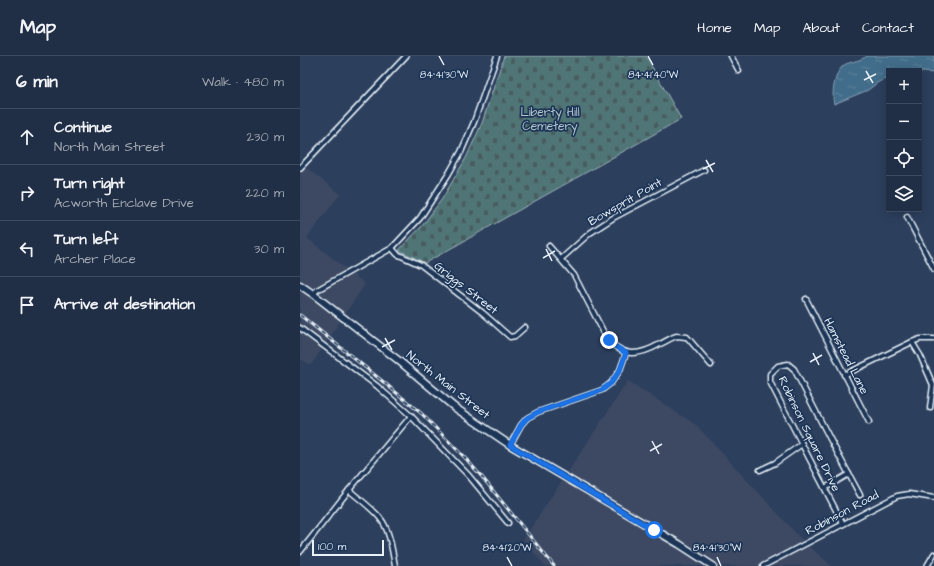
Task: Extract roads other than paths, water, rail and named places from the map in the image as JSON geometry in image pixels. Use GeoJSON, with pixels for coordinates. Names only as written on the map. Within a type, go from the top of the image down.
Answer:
{"type":"FeatureCollection","features":[{"type":"Feature","properties":{"kind":"main road","name":"North Main Street"},"geometry":{"type":"LineString","coordinates":[[300,285],[398,360],[454,407],[510,445],[679,544],[713,566]]}},
{"type":"Feature","properties":{"kind":"street"},"geometry":{"type":"LineString","coordinates":[[300,168],[406,56]]}},
{"type":"Feature","properties":{"kind":"street"},"geometry":{"type":"LineString","coordinates":[[313,294],[317,290],[392,248],[420,218],[461,152],[474,122],[497,56]]}},
{"type":"Feature","properties":{"kind":"street"},"geometry":{"type":"LineString","coordinates":[[731,56],[739,71]]}},
{"type":"Feature","properties":{"kind":"street","name":"Bowsprit Point"},"geometry":{"type":"LineString","coordinates":[[561,259],[590,233],[613,218],[704,170]]}},
{"type":"Feature","properties":{"kind":"street"},"geometry":{"type":"LineString","coordinates":[[907,217],[934,269]]}},
{"type":"Feature","properties":{"kind":"street"},"geometry":{"type":"LineString","coordinates":[[550,246],[574,275],[609,340],[616,347],[626,353],[648,351],[676,336],[687,337],[711,365]]}},
{"type":"Feature","properties":{"kind":"street","name":"Griggs Street"},"geometry":{"type":"LineString","coordinates":[[392,248],[396,254],[421,265],[483,313],[510,337],[515,336],[525,327]]}},
{"type":"Feature","properties":{"kind":"street","name":"Hamstead Lane"},"geometry":{"type":"LineString","coordinates":[[806,299],[868,422]]}},
{"type":"Feature","properties":{"kind":"street"},"geometry":{"type":"LineString","coordinates":[[300,328],[371,381],[411,416],[469,476],[508,523]]}},
{"type":"Feature","properties":{"kind":"street"},"geometry":{"type":"LineString","coordinates":[[844,375],[912,342],[920,339],[934,339]]}},
{"type":"Feature","properties":{"kind":"street"},"geometry":{"type":"LineString","coordinates":[[912,342],[920,355],[933,385],[930,408]]}},
{"type":"Feature","properties":{"kind":"street"},"geometry":{"type":"LineString","coordinates":[[510,445],[521,425],[527,418],[538,412],[602,390],[611,383],[620,370],[626,353]]}},
{"type":"Feature","properties":{"kind":"street","name":"Robinson Square Drive"},"geometry":{"type":"LineString","coordinates":[[843,524],[770,382],[770,374],[778,366],[788,364],[794,369],[849,474]]}},
{"type":"Feature","properties":{"kind":"street"},"geometry":{"type":"LineString","coordinates":[[300,552],[349,490],[411,416]]}},
{"type":"Feature","properties":{"kind":"street"},"geometry":{"type":"LineString","coordinates":[[760,470],[775,463],[802,444]]}},
{"type":"Feature","properties":{"kind":"street"},"geometry":{"type":"LineString","coordinates":[[825,488],[849,474],[860,495]]}},
{"type":"Feature","properties":{"kind":"street"},"geometry":{"type":"LineString","coordinates":[[349,490],[377,514],[383,522],[390,542],[395,566]]}},
{"type":"Feature","properties":{"kind":"street","name":"Robinson Road"},"geometry":{"type":"LineString","coordinates":[[763,566],[897,496],[909,494],[934,498]]}},
{"type":"Feature","properties":{"kind":"street"},"geometry":{"type":"LineString","coordinates":[[927,566],[934,554]]}},
{"type":"Feature","properties":{"kind":"water"},"geometry":{"type":"Polygon","coordinates":[[[867,56],[934,56],[934,73],[922,72],[922,68],[886,68],[886,78],[868,90],[834,104],[833,94],[839,71],[846,64],[867,56]]]}},
{"type":"Feature","properties":{"kind":"railway"},"geometry":{"type":"LineString","coordinates":[[300,315],[422,414],[482,477],[554,566]]}},
{"type":"Feature","properties":{"kind":"park label","name":"Liberty Hill Cemetery"},"geometry":{"type":"Point","coordinates":[550,119]}}]}
